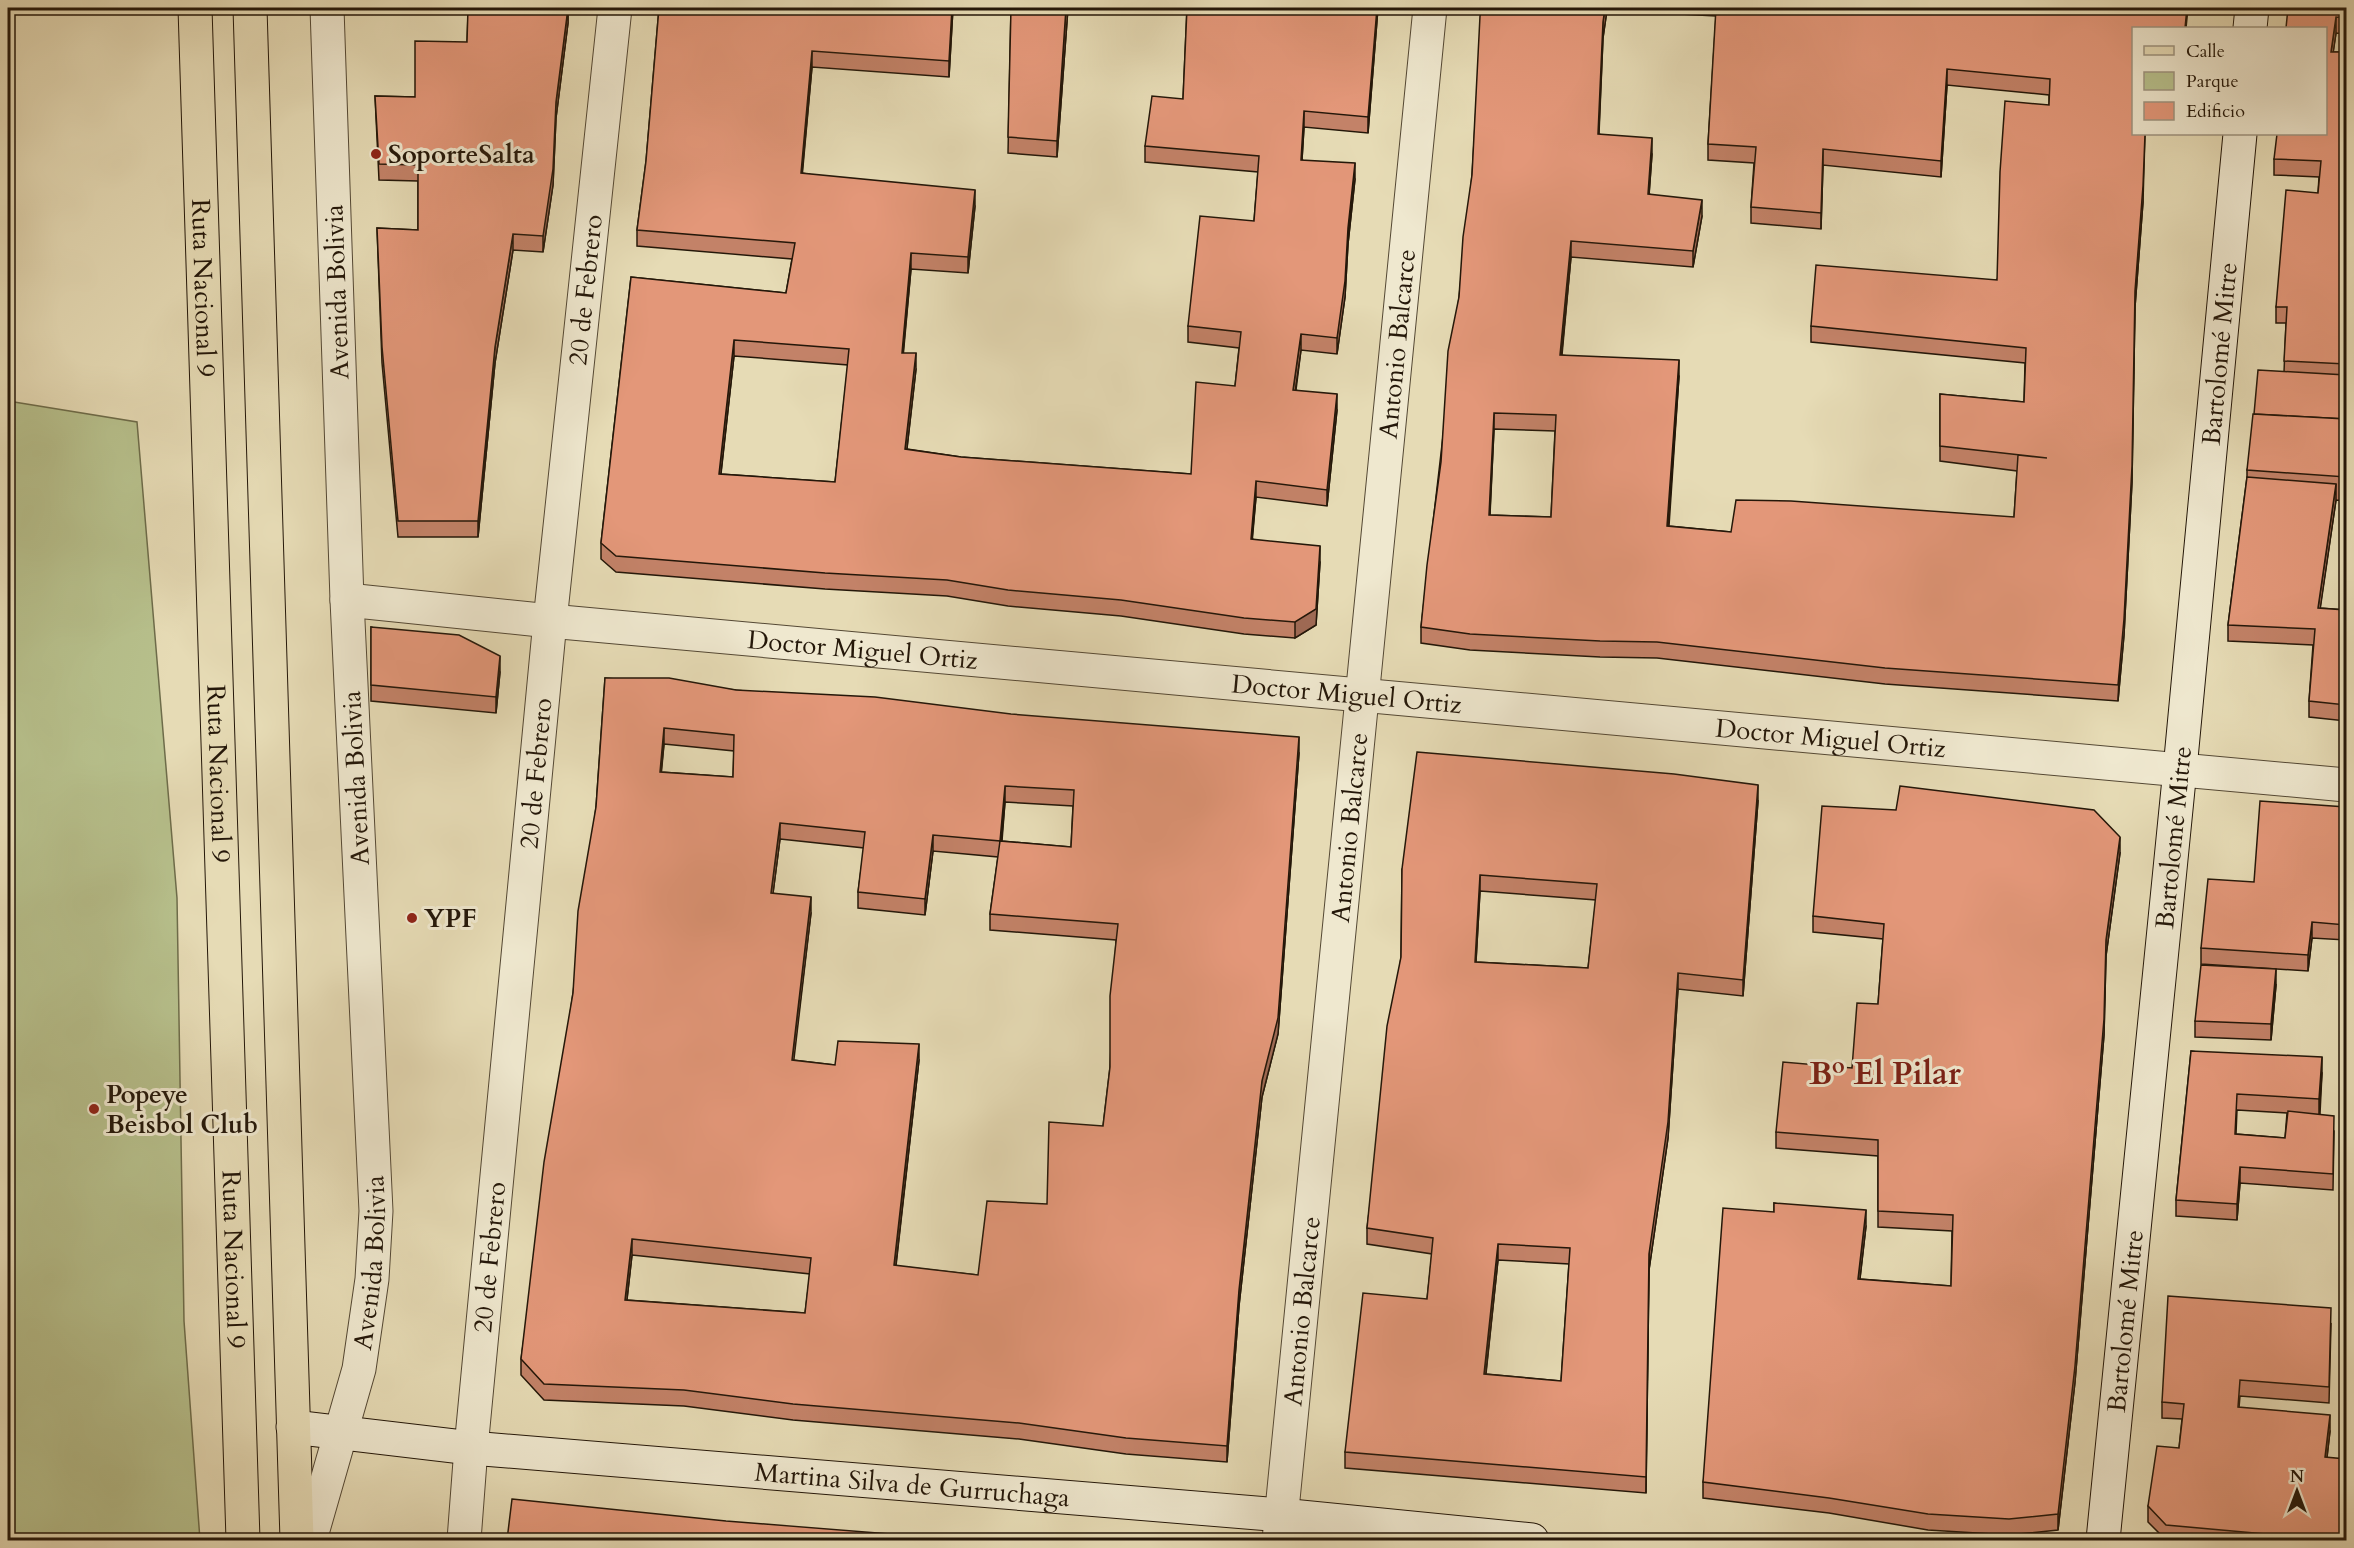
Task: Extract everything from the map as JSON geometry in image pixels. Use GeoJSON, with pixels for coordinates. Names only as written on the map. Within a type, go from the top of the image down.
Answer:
{"type":"FeatureCollection","features":[{"type":"Feature","properties":{"kind":"main road","name":"Ruta Nacional 9"},"geometry":{"type":"LineString","coordinates":[[195,8],[243,1540]]}},
{"type":"Feature","properties":{"kind":"main road","name":"Ruta Nacional 9"},"geometry":{"type":"LineString","coordinates":[[250,8],[297,1540]]}},
{"type":"Feature","properties":{"kind":"street","name":"Avenida Bolivia"},"geometry":{"type":"LineString","coordinates":[[310,1540],[359,1369],[372,1279],[376,1211],[347,600],[327,8]]}},
{"type":"Feature","properties":{"kind":"street","name":"20 de Febrero"},"geometry":{"type":"LineString","coordinates":[[464,1540],[550,621],[615,8]]}},
{"type":"Feature","properties":{"kind":"street","name":"Antonio Balcarce"},"geometry":{"type":"LineString","coordinates":[[1280,1528],[1430,8]]}},
{"type":"Feature","properties":{"kind":"street"},"geometry":{"type":"LineString","coordinates":[[2250,27],[2252,8]]}},
{"type":"Feature","properties":{"kind":"street","name":"Bartolomé Mitre"},"geometry":{"type":"LineString","coordinates":[[2103,1540],[2180,769],[2240,135]]}},
{"type":"Feature","properties":{"kind":"street","name":"Doctor Miguel Ortiz"},"geometry":{"type":"LineString","coordinates":[[347,600],[550,621],[2346,785]]}},
{"type":"Feature","properties":{"kind":"street","name":"Martina Silva de Gurruchaga"},"geometry":{"type":"LineString","coordinates":[[293,1427],[471,1448],[1280,1528],[1532,1540]]}},
{"type":"Feature","properties":{"kind":"green space","name":"Popeye Beisbol Club"},"geometry":{"type":"Polygon","coordinates":[[[8,401],[137,422],[177,898],[184,1321],[200,1540],[8,1540],[8,401]]]}},
{"type":"Feature","properties":{"kind":"building"},"geometry":{"type":"Polygon","coordinates":[[[468,8],[568,8],[556,102],[553,169],[543,236],[513,234],[495,347],[478,521],[398,521],[382,347],[377,228],[418,230],[418,165],[379,164],[375,96],[415,97],[415,41],[467,42],[468,8]]]}},
{"type":"Feature","properties":{"kind":"building"},"geometry":{"type":"Polygon","coordinates":[[[659,8],[952,8],[949,61],[812,51],[801,173],[975,190],[968,257],[911,253],[902,353],[916,353],[905,449],[961,457],[1191,474],[1196,382],[1235,386],[1241,332],[1188,326],[1200,216],[1254,221],[1259,156],[1145,146],[1152,96],[1183,99],[1187,8],[1377,8],[1368,117],[1304,111],[1301,160],[1355,163],[1345,281],[1337,338],[1301,334],[1293,390],[1337,394],[1327,490],[1256,481],[1251,539],[1320,546],[1316,609],[1295,622],[1244,618],[1121,600],[1008,590],[947,580],[825,573],[616,556],[601,543],[631,277],[786,293],[795,243],[637,230],[646,161],[659,8]],[[734,340],[719,474],[835,482],[849,349],[734,340]]]}},
{"type":"Feature","properties":{"kind":"building"},"geometry":{"type":"Polygon","coordinates":[[[1011,8],[1066,8],[1057,141],[1008,137],[1011,8]]]}},
{"type":"Feature","properties":{"kind":"building"},"geometry":{"type":"Polygon","coordinates":[[[1482,8],[1605,8],[1598,134],[1652,138],[1648,194],[1702,200],[1693,251],[1571,241],[1560,355],[1679,360],[1667,526],[1731,532],[1736,500],[1791,501],[2014,517],[2018,455],[2047,458],[1940,446],[1940,394],[2024,402],[2026,348],[1811,326],[1816,265],[1997,280],[2000,172],[2005,101],[2049,105],[2050,79],[1947,69],[1941,161],[1823,149],[1821,213],[1751,207],[1756,147],[1708,144],[1716,8],[2187,8],[2185,27],[2132,27],[2132,135],[2145,135],[2135,291],[2132,466],[2118,685],[1885,668],[1657,642],[1470,634],[1421,627],[1441,462],[1448,351],[1459,297],[1463,237],[1472,175],[1482,8]],[[1494,413],[1489,515],[1551,517],[1556,415],[1494,413]]]}},
{"type":"Feature","properties":{"kind":"building"},"geometry":{"type":"Polygon","coordinates":[[[2288,8],[2346,8],[2346,18],[2336,17],[2331,52],[2346,52],[2346,364],[2284,361],[2287,307],[2276,307],[2286,190],[2318,193],[2321,161],[2274,159],[2277,135],[2327,135],[2327,27],[2286,27],[2288,8]]]}},
{"type":"Feature","properties":{"kind":"building"},"geometry":{"type":"Polygon","coordinates":[[[2258,370],[2346,375],[2346,419],[2254,414],[2258,370]]]}},
{"type":"Feature","properties":{"kind":"building"},"geometry":{"type":"Polygon","coordinates":[[[2253,414],[2346,419],[2346,477],[2247,470],[2253,414]]]}},
{"type":"Feature","properties":{"kind":"building"},"geometry":{"type":"Polygon","coordinates":[[[2247,477],[2336,484],[2318,608],[2346,610],[2346,705],[2309,701],[2315,629],[2228,625],[2247,477]]]}},
{"type":"Feature","properties":{"kind":"building"},"geometry":{"type":"Polygon","coordinates":[[[371,627],[459,635],[500,656],[496,697],[371,685],[371,627]]]}},
{"type":"Feature","properties":{"kind":"building"},"geometry":{"type":"Polygon","coordinates":[[[605,678],[669,678],[736,690],[875,697],[1011,714],[1299,737],[1278,1018],[1262,1081],[1239,1290],[1227,1446],[1126,1438],[1019,1423],[793,1404],[684,1390],[544,1384],[521,1359],[544,1162],[573,993],[578,911],[596,807],[605,678]],[[664,728],[660,772],[733,777],[734,735],[664,728]],[[1005,786],[1000,841],[1071,847],[1074,790],[1005,786]],[[780,823],[771,893],[811,897],[792,1060],[835,1065],[838,1041],[919,1044],[894,1265],[978,1275],[987,1201],[1047,1204],[1049,1122],[1103,1126],[1110,1067],[1110,996],[1118,924],[990,914],[1000,841],[933,835],[925,899],[858,892],[865,832],[780,823]],[[632,1239],[625,1300],[805,1313],[811,1258],[632,1239]]]}},
{"type":"Feature","properties":{"kind":"building"},"geometry":{"type":"Polygon","coordinates":[[[1417,752],[1674,774],[1758,785],[1743,980],[1678,973],[1668,1122],[1649,1254],[1646,1477],[1345,1452],[1363,1293],[1427,1299],[1433,1238],[1367,1228],[1387,1026],[1401,957],[1402,869],[1417,752]],[[1480,875],[1475,962],[1588,968],[1597,884],[1480,875]],[[1498,1244],[1484,1374],[1561,1381],[1570,1248],[1498,1244]]]}},
{"type":"Feature","properties":{"kind":"building"},"geometry":{"type":"Polygon","coordinates":[[[1900,786],[2094,810],[2120,837],[2106,940],[2104,1019],[2075,1366],[2058,1514],[2009,1519],[1928,1514],[1829,1498],[1703,1482],[1723,1208],[1774,1212],[1774,1203],[1866,1210],[1858,1279],[1951,1286],[1953,1215],[1878,1211],[1878,1140],[1776,1132],[1783,1062],[1852,1068],[1857,1003],[1878,1004],[1884,924],[1813,916],[1822,806],[1896,810],[1900,786]]]}},
{"type":"Feature","properties":{"kind":"building"},"geometry":{"type":"Polygon","coordinates":[[[2260,801],[2346,807],[2346,925],[2312,922],[2308,955],[2201,948],[2208,879],[2254,882],[2260,801]]]}},
{"type":"Feature","properties":{"kind":"building"},"geometry":{"type":"Polygon","coordinates":[[[2201,965],[2276,969],[2271,1024],[2195,1021],[2201,965]]]}},
{"type":"Feature","properties":{"kind":"building"},"geometry":{"type":"Polygon","coordinates":[[[2191,1051],[2322,1057],[2319,1099],[2237,1094],[2235,1134],[2285,1138],[2288,1111],[2334,1116],[2333,1174],[2240,1167],[2237,1204],[2176,1200],[2191,1051]]]}},
{"type":"Feature","properties":{"kind":"building"},"geometry":{"type":"Polygon","coordinates":[[[2168,1296],[2331,1308],[2329,1387],[2240,1380],[2238,1407],[2330,1415],[2325,1457],[2346,1459],[2346,1540],[2166,1525],[2148,1506],[2157,1446],[2179,1448],[2184,1404],[2162,1402],[2168,1296]]]}},
{"type":"Feature","properties":{"kind":"building"},"geometry":{"type":"Polygon","coordinates":[[[512,1499],[726,1521],[966,1540],[507,1540],[512,1499]]]}},
{"type":"Feature","properties":{"kind":"place","name":"SoporteSalta"},"geometry":{"type":"Point","coordinates":[376,154]}},
{"type":"Feature","properties":{"kind":"place","name":"YPF"},"geometry":{"type":"Point","coordinates":[412,918]}},
{"type":"Feature","properties":{"kind":"place","name":"Popeye Beisbol Club"},"geometry":{"type":"Point","coordinates":[94,1109]}},
{"type":"Feature","properties":{"kind":"district","name":"Bº El Pilar"},"geometry":{"type":"Point","coordinates":[1885,1074]}}]}
